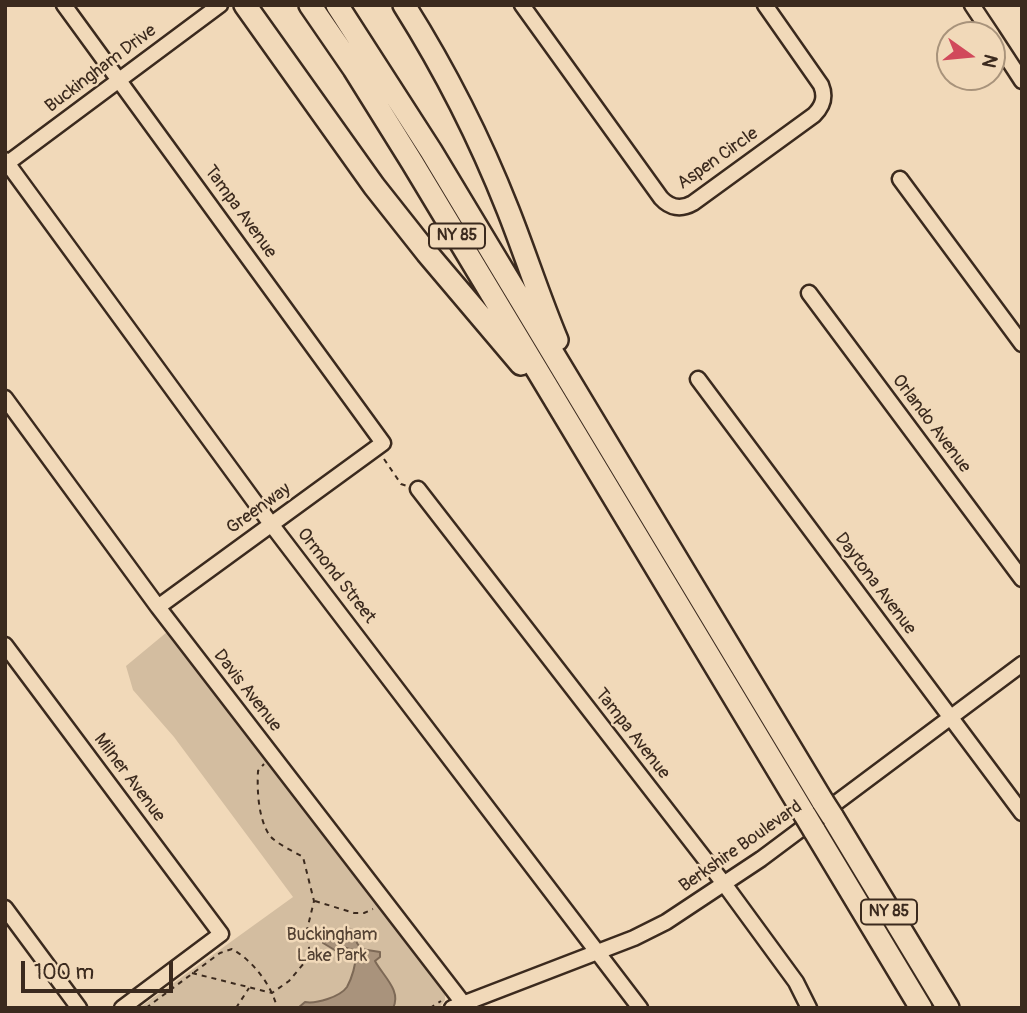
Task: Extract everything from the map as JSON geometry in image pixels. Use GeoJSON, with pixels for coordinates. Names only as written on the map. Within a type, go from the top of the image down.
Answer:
{"type":"FeatureCollection","features":[{"type":"Feature","properties":{"kind":"highway"},"geometry":{"type":"LineString","coordinates":[[245,5],[358,165],[427,253],[515,355],[598,471]]}},
{"type":"Feature","properties":{"kind":"highway","name":"NY 85"},"geometry":{"type":"LineString","coordinates":[[310,5],[406,152],[920,1008]]}},
{"type":"Feature","properties":{"kind":"highway","name":"NY 85"},"geometry":{"type":"LineString","coordinates":[[337,5],[412,120],[948,1008]]}},
{"type":"Feature","properties":{"kind":"highway"},"geometry":{"type":"LineString","coordinates":[[404,5],[448,80],[470,124],[508,209],[561,350],[605,440]]}},
{"type":"Feature","properties":{"kind":"highway"},"geometry":{"type":"LineString","coordinates":[[916,957],[953,1008]]}},
{"type":"Feature","properties":{"kind":"street","name":"Tampa Avenue"},"geometry":{"type":"LineString","coordinates":[[64,5],[120,79],[380,445]]}},
{"type":"Feature","properties":{"kind":"street","name":"Buckingham Drive"},"geometry":{"type":"LineString","coordinates":[[6,162],[220,5]]}},
{"type":"Feature","properties":{"kind":"street","name":"Aspen Circle"},"geometry":{"type":"LineString","coordinates":[[522,5],[661,198],[668,204],[679,207],[693,203],[814,115],[823,103],[821,85],[765,5]]}},
{"type":"Feature","properties":{"kind":"street"},"geometry":{"type":"LineString","coordinates":[[972,5],[983,21]]}},
{"type":"Feature","properties":{"kind":"street"},"geometry":{"type":"LineString","coordinates":[[1006,56],[1022,81]]}},
{"type":"Feature","properties":{"kind":"street","name":"Ormond Street"},"geometry":{"type":"LineString","coordinates":[[6,162],[271,524],[640,1008]]}},
{"type":"Feature","properties":{"kind":"street"},"geometry":{"type":"LineString","coordinates":[[900,179],[1022,345]]}},
{"type":"Feature","properties":{"kind":"street","name":"Orlando Avenue"},"geometry":{"type":"LineString","coordinates":[[809,293],[1022,579]]}},
{"type":"Feature","properties":{"kind":"street","name":"Daytona Avenue"},"geometry":{"type":"LineString","coordinates":[[698,379],[1022,813]]}},
{"type":"Feature","properties":{"kind":"street","name":"Davis Avenue"},"geometry":{"type":"LineString","coordinates":[[5,398],[158,607],[272,755],[457,1005]]}},
{"type":"Feature","properties":{"kind":"street","name":"Greenway"},"geometry":{"type":"LineString","coordinates":[[158,607],[380,445]]}},
{"type":"Feature","properties":{"kind":"street","name":"Tampa Avenue"},"geometry":{"type":"LineString","coordinates":[[418,489],[725,885],[796,982],[809,1008]]}},
{"type":"Feature","properties":{"kind":"street","name":"Milner Avenue"},"geometry":{"type":"LineString","coordinates":[[5,645],[221,934],[122,1008]]}},
{"type":"Feature","properties":{"kind":"street","name":"Berkshire Boulevard"},"geometry":{"type":"LineString","coordinates":[[457,1005],[658,926],[725,885],[1022,664]]}},
{"type":"Feature","properties":{"kind":"street"},"geometry":{"type":"LineString","coordinates":[[5,908],[79,1008]]}},
{"type":"Feature","properties":{"kind":"path"},"geometry":{"type":"LineString","coordinates":[[380,445],[401,484],[418,489]]}},
{"type":"Feature","properties":{"kind":"path"},"geometry":{"type":"LineString","coordinates":[[192,974],[272,993],[289,981],[310,956],[307,930],[314,901],[303,857],[271,837],[262,816],[257,784],[258,771],[272,755]]}},
{"type":"Feature","properties":{"kind":"path"},"geometry":{"type":"LineString","coordinates":[[314,901],[354,913],[364,913],[379,906]]}},
{"type":"Feature","properties":{"kind":"path"},"geometry":{"type":"LineString","coordinates":[[146,1008],[220,953],[232,949],[249,961],[272,993],[277,1008]]}},
{"type":"Feature","properties":{"kind":"path"},"geometry":{"type":"LineString","coordinates":[[236,1008],[250,988]]}},
{"type":"Feature","properties":{"kind":"green space","name":"Buckingham Lake Park"},"geometry":{"type":"Polygon","coordinates":[[[167,632],[441,985],[445,1000],[439,1008],[139,1008],[293,897],[174,737],[133,690],[126,666],[167,632]]]}},
{"type":"Feature","properties":{"kind":"shaded area"},"geometry":{"type":"Polygon","coordinates":[[[348,928],[354,931],[361,949],[380,952],[380,957],[375,961],[393,990],[393,1008],[298,1008],[305,1002],[334,997],[347,987],[356,954],[343,947],[338,952],[323,943],[323,932],[348,928]]]}}]}
